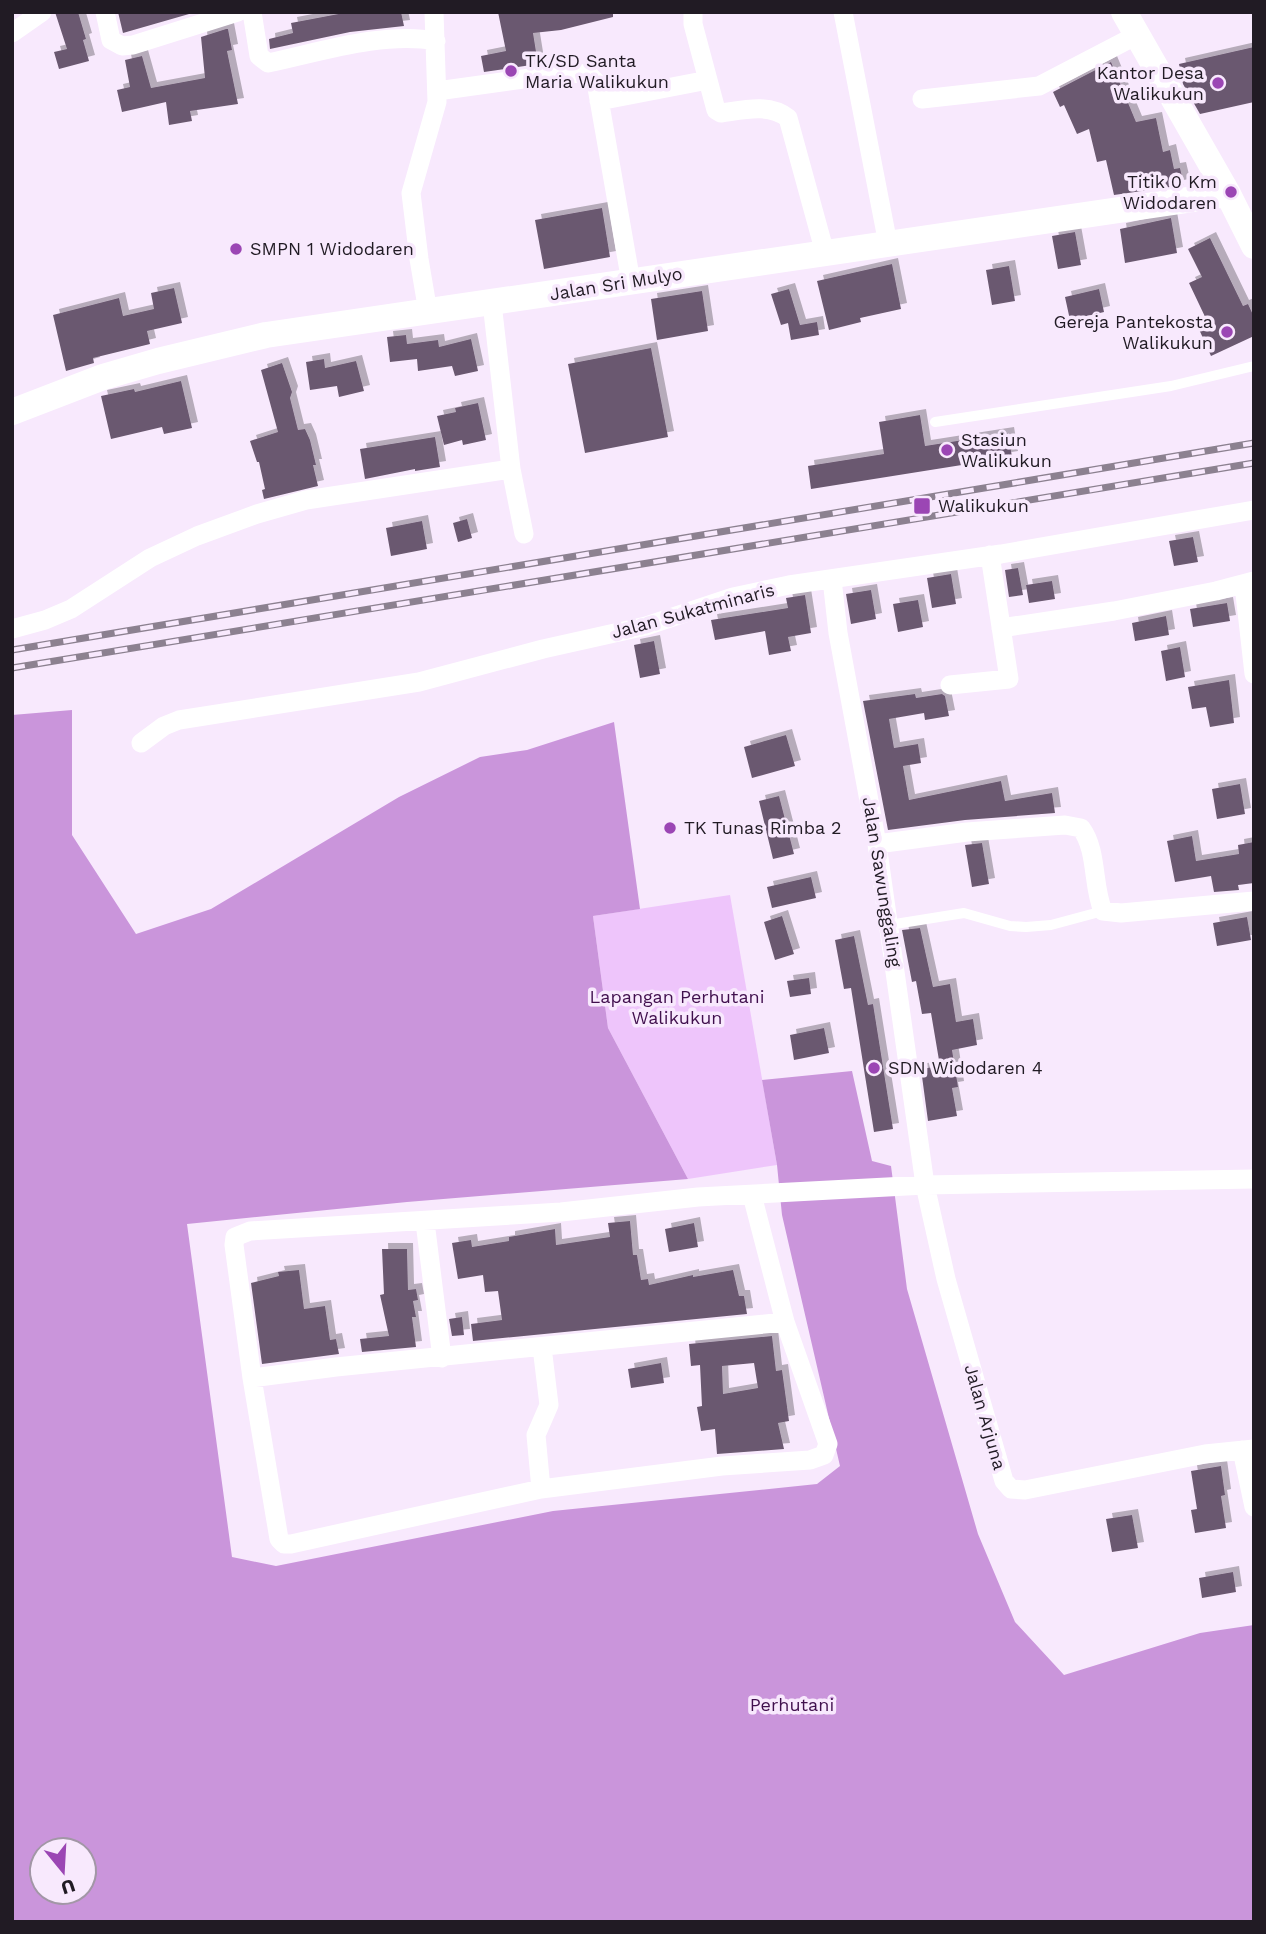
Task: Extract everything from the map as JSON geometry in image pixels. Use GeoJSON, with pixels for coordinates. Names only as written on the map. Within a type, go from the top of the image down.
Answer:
{"type":"FeatureCollection","features":[{"type":"Feature","properties":{"kind":"main road"},"geometry":{"type":"LineString","coordinates":[[1124,12],[1228,194],[1254,247]]}},
{"type":"Feature","properties":{"kind":"main road","name":"Jalan Sri Mulyo"},"geometry":{"type":"LineString","coordinates":[[12,412],[103,377],[266,335],[1228,194]]}},
{"type":"Feature","properties":{"kind":"street"},"geometry":{"type":"LineString","coordinates":[[12,33],[42,12]]}},
{"type":"Feature","properties":{"kind":"street"},"geometry":{"type":"LineString","coordinates":[[106,12],[111,40],[122,46],[133,45],[238,12]]}},
{"type":"Feature","properties":{"kind":"street"},"geometry":{"type":"LineString","coordinates":[[253,12],[259,56],[268,63],[373,41],[421,38],[436,41]]}},
{"type":"Feature","properties":{"kind":"street"},"geometry":{"type":"LineString","coordinates":[[428,312],[411,193],[437,102],[433,12]]}},
{"type":"Feature","properties":{"kind":"street"},"geometry":{"type":"LineString","coordinates":[[693,12],[693,24],[716,110],[721,113],[757,108],[773,109],[788,118],[825,253]]}},
{"type":"Feature","properties":{"kind":"street"},"geometry":{"type":"LineString","coordinates":[[843,12],[888,244]]}},
{"type":"Feature","properties":{"kind":"street"},"geometry":{"type":"LineString","coordinates":[[922,99],[1039,86],[1137,35]]}},
{"type":"Feature","properties":{"kind":"street"},"geometry":{"type":"LineString","coordinates":[[437,91],[566,73],[588,74],[596,82],[631,282]]}},
{"type":"Feature","properties":{"kind":"street"},"geometry":{"type":"LineString","coordinates":[[599,101],[708,80]]}},
{"type":"Feature","properties":{"kind":"street"},"geometry":{"type":"LineString","coordinates":[[492,303],[511,469],[524,534]]}},
{"type":"Feature","properties":{"kind":"street"},"geometry":{"type":"LineString","coordinates":[[12,629],[71,609],[150,558],[197,536],[257,514],[306,500],[511,469]]}},
{"type":"Feature","properties":{"kind":"street","name":"Jalan Sukatminaris"},"geometry":{"type":"LineString","coordinates":[[141,743],[164,726],[179,720],[419,682],[543,649],[646,626],[733,597],[1254,510]]}},
{"type":"Feature","properties":{"kind":"street"},"geometry":{"type":"LineString","coordinates":[[950,685],[1009,679],[990,555]]}},
{"type":"Feature","properties":{"kind":"street","name":"Jalan Sawunggaling"},"geometry":{"type":"LineString","coordinates":[[832,579],[838,633],[877,844],[925,1185]]}},
{"type":"Feature","properties":{"kind":"street"},"geometry":{"type":"LineString","coordinates":[[1001,628],[1114,611],[1249,583],[1254,674]]}},
{"type":"Feature","properties":{"kind":"street"},"geometry":{"type":"LineString","coordinates":[[877,844],[967,832],[1065,825],[1081,828],[1088,838],[1098,898],[1103,911],[1121,913],[1254,901]]}},
{"type":"Feature","properties":{"kind":"street"},"geometry":{"type":"LineString","coordinates":[[752,1195],[785,1322],[828,1444],[824,1455],[810,1460],[722,1466],[541,1489],[291,1544],[284,1544],[279,1539],[252,1378],[234,1245],[235,1237],[250,1231],[425,1222],[698,1198],[925,1185],[1254,1179]]}},
{"type":"Feature","properties":{"kind":"street","name":"Jalan Arjuna"},"geometry":{"type":"LineString","coordinates":[[925,1185],[946,1279],[989,1436],[1004,1481],[1012,1489],[1025,1490],[1205,1454],[1248,1449]]}},
{"type":"Feature","properties":{"kind":"street"},"geometry":{"type":"LineString","coordinates":[[425,1222],[442,1358]]}},
{"type":"Feature","properties":{"kind":"street"},"geometry":{"type":"LineString","coordinates":[[252,1378],[336,1367],[785,1322]]}},
{"type":"Feature","properties":{"kind":"street"},"geometry":{"type":"LineString","coordinates":[[541,1489],[536,1435],[549,1405],[542,1347]]}},
{"type":"Feature","properties":{"kind":"street"},"geometry":{"type":"LineString","coordinates":[[1248,1449],[1254,1507]]}},
{"type":"Feature","properties":{"kind":"lane"},"geometry":{"type":"LineString","coordinates":[[934,422],[1171,386],[1254,366]]}},
{"type":"Feature","properties":{"kind":"lane"},"geometry":{"type":"LineString","coordinates":[[889,925],[964,913],[1010,926],[1026,927],[1051,925],[1103,911]]}},
{"type":"Feature","properties":{"kind":"green space","name":"Perhutani"},"geometry":{"type":"Polygon","coordinates":[[[72,710],[72,835],[136,934],[211,909],[399,797],[480,757],[527,750],[614,722],[640,909],[593,916],[608,1028],[688,1179],[407,1202],[187,1224],[232,1557],[276,1566],[553,1511],[817,1484],[840,1466],[782,1215],[777,1165],[762,1080],[852,1071],[872,1161],[891,1166],[907,1289],[978,1534],[1015,1622],[1064,1675],[1200,1633],[1254,1625],[1254,1922],[12,1922],[12,715],[72,710]]]}},
{"type":"Feature","properties":{"kind":"green space","name":"Lapangan Perhutani Walikukun"},"geometry":{"type":"Polygon","coordinates":[[[730,895],[777,1165],[688,1179],[608,1028],[593,916],[730,895]]]}},
{"type":"Feature","properties":{"kind":"building"},"geometry":{"type":"Polygon","coordinates":[[[55,12],[78,12],[89,61],[59,69],[54,52],[67,49],[55,12]]]}},
{"type":"Feature","properties":{"kind":"building"},"geometry":{"type":"Polygon","coordinates":[[[118,12],[196,12],[123,33],[118,12]]]}},
{"type":"Feature","properties":{"kind":"building"},"geometry":{"type":"Polygon","coordinates":[[[349,12],[401,12],[404,26],[350,32],[270,49],[269,39],[293,33],[291,23],[349,12]]]}},
{"type":"Feature","properties":{"kind":"building"},"geometry":{"type":"Polygon","coordinates":[[[498,12],[613,12],[613,17],[561,30],[533,33],[538,64],[484,72],[481,56],[506,51],[498,12]]]}},
{"type":"Feature","properties":{"kind":"building"},"geometry":{"type":"Polygon","coordinates":[[[226,29],[232,50],[227,51],[238,104],[190,111],[192,121],[169,125],[166,102],[122,112],[117,90],[130,87],[125,60],[142,56],[151,88],[205,78],[201,37],[226,29]]]}},
{"type":"Feature","properties":{"kind":"building","name":"Kantor Desa Walikukun"},"geometry":{"type":"Polygon","coordinates":[[[1254,47],[1254,102],[1200,114],[1183,84],[1179,64],[1254,47]]]}},
{"type":"Feature","properties":{"kind":"building"},"geometry":{"type":"Polygon","coordinates":[[[1111,62],[1136,122],[1156,118],[1163,152],[1170,150],[1174,169],[1180,168],[1184,185],[1114,195],[1106,160],[1097,162],[1089,129],[1077,134],[1064,105],[1060,107],[1053,92],[1111,62]]]}},
{"type":"Feature","properties":{"kind":"building"},"geometry":{"type":"Polygon","coordinates":[[[602,208],[610,257],[544,269],[535,220],[602,208]]]}},
{"type":"Feature","properties":{"kind":"building"},"geometry":{"type":"Polygon","coordinates":[[[1171,218],[1177,253],[1125,263],[1120,229],[1171,218]]]}},
{"type":"Feature","properties":{"kind":"building"},"geometry":{"type":"Polygon","coordinates":[[[1075,232],[1081,265],[1058,269],[1052,236],[1075,232]]]}},
{"type":"Feature","properties":{"kind":"building"},"geometry":{"type":"Polygon","coordinates":[[[1210,238],[1243,306],[1248,304],[1254,317],[1254,336],[1211,356],[1198,327],[1208,323],[1189,283],[1202,277],[1188,249],[1210,238]]]}},
{"type":"Feature","properties":{"kind":"building"},"geometry":{"type":"Polygon","coordinates":[[[892,264],[901,309],[860,318],[861,322],[829,330],[817,281],[892,264]]]}},
{"type":"Feature","properties":{"kind":"building"},"geometry":{"type":"Polygon","coordinates":[[[1009,266],[1015,301],[992,305],[986,270],[1009,266]]]}},
{"type":"Feature","properties":{"kind":"building"},"geometry":{"type":"Polygon","coordinates":[[[174,288],[182,323],[147,331],[150,344],[93,358],[94,363],[66,371],[53,315],[119,298],[123,316],[154,309],[151,293],[174,288]]]}},
{"type":"Feature","properties":{"kind":"building"},"geometry":{"type":"Polygon","coordinates":[[[789,289],[800,325],[817,322],[819,335],[791,340],[788,323],[781,325],[771,294],[789,289]]]}},
{"type":"Feature","properties":{"kind":"building"},"geometry":{"type":"Polygon","coordinates":[[[1099,289],[1104,312],[1070,320],[1065,297],[1099,289]]]}},
{"type":"Feature","properties":{"kind":"building"},"geometry":{"type":"Polygon","coordinates":[[[702,291],[708,331],[657,340],[651,299],[702,291]]]}},
{"type":"Feature","properties":{"kind":"building"},"geometry":{"type":"Polygon","coordinates":[[[406,335],[407,344],[438,340],[439,347],[471,339],[478,371],[455,376],[452,366],[418,371],[417,359],[390,362],[387,337],[406,335]]]}},
{"type":"Feature","properties":{"kind":"building"},"geometry":{"type":"Polygon","coordinates":[[[651,348],[668,437],[585,453],[568,364],[651,348]]]}},
{"type":"Feature","properties":{"kind":"building"},"geometry":{"type":"Polygon","coordinates":[[[324,359],[325,368],[356,361],[364,391],[339,397],[337,386],[310,390],[306,362],[324,359]]]}},
{"type":"Feature","properties":{"kind":"building"},"geometry":{"type":"Polygon","coordinates":[[[282,363],[292,392],[290,398],[298,430],[305,429],[310,440],[318,486],[264,499],[262,490],[265,489],[259,462],[250,441],[278,432],[261,370],[282,363]]]}},
{"type":"Feature","properties":{"kind":"building"},"geometry":{"type":"Polygon","coordinates":[[[181,381],[192,428],[164,434],[162,427],[111,439],[101,396],[134,389],[135,392],[181,381]]]}},
{"type":"Feature","properties":{"kind":"building"},"geometry":{"type":"Polygon","coordinates":[[[478,403],[486,440],[463,445],[462,440],[444,445],[437,416],[456,412],[455,408],[478,403]]]}},
{"type":"Feature","properties":{"kind":"building","name":"Stasiun Walikukun"},"geometry":{"type":"Polygon","coordinates":[[[920,415],[925,446],[1008,433],[1012,457],[811,489],[808,466],[884,454],[879,422],[920,415]]]}},
{"type":"Feature","properties":{"kind":"building"},"geometry":{"type":"Polygon","coordinates":[[[435,437],[440,467],[365,479],[360,449],[435,437]]]}},
{"type":"Feature","properties":{"kind":"building"},"geometry":{"type":"Polygon","coordinates":[[[467,519],[472,538],[458,542],[453,523],[467,519]]]}},
{"type":"Feature","properties":{"kind":"building"},"geometry":{"type":"Polygon","coordinates":[[[422,521],[427,549],[391,556],[386,528],[422,521]]]}},
{"type":"Feature","properties":{"kind":"building"},"geometry":{"type":"Polygon","coordinates":[[[1193,537],[1198,562],[1174,566],[1169,541],[1193,537]]]}},
{"type":"Feature","properties":{"kind":"building"},"geometry":{"type":"Polygon","coordinates":[[[1018,568],[1023,595],[1009,597],[1005,570],[1018,568]]]}},
{"type":"Feature","properties":{"kind":"building"},"geometry":{"type":"Polygon","coordinates":[[[951,574],[956,604],[932,608],[927,578],[951,574]]]}},
{"type":"Feature","properties":{"kind":"building"},"geometry":{"type":"Polygon","coordinates":[[[1052,581],[1055,599],[1029,603],[1026,585],[1052,581]]]}},
{"type":"Feature","properties":{"kind":"building"},"geometry":{"type":"Polygon","coordinates":[[[871,590],[876,619],[851,624],[846,594],[871,590]]]}},
{"type":"Feature","properties":{"kind":"building"},"geometry":{"type":"Polygon","coordinates":[[[805,595],[811,633],[788,637],[791,651],[769,655],[765,631],[715,640],[711,620],[788,608],[786,598],[805,595]]]}},
{"type":"Feature","properties":{"kind":"building"},"geometry":{"type":"Polygon","coordinates":[[[918,600],[923,627],[898,632],[893,604],[918,600]]]}},
{"type":"Feature","properties":{"kind":"building"},"geometry":{"type":"Polygon","coordinates":[[[1227,603],[1230,621],[1193,627],[1190,609],[1227,603]]]}},
{"type":"Feature","properties":{"kind":"building"},"geometry":{"type":"Polygon","coordinates":[[[1166,616],[1169,635],[1135,641],[1132,623],[1166,616]]]}},
{"type":"Feature","properties":{"kind":"building"},"geometry":{"type":"Polygon","coordinates":[[[654,641],[660,674],[640,678],[634,645],[654,641]]]}},
{"type":"Feature","properties":{"kind":"building"},"geometry":{"type":"Polygon","coordinates":[[[1180,647],[1185,677],[1166,681],[1161,651],[1180,647]]]}},
{"type":"Feature","properties":{"kind":"building"},"geometry":{"type":"Polygon","coordinates":[[[1229,680],[1234,723],[1210,727],[1206,707],[1192,709],[1188,687],[1229,680]]]}},
{"type":"Feature","properties":{"kind":"building"},"geometry":{"type":"Polygon","coordinates":[[[915,694],[916,698],[942,694],[945,696],[949,716],[925,720],[924,713],[889,719],[894,748],[918,744],[921,763],[903,766],[909,800],[1001,781],[1005,801],[1052,793],[1055,813],[965,820],[888,830],[863,701],[915,694]]]}},
{"type":"Feature","properties":{"kind":"building"},"geometry":{"type":"Polygon","coordinates":[[[786,735],[795,766],[752,778],[744,747],[786,735]]]}},
{"type":"Feature","properties":{"kind":"building"},"geometry":{"type":"Polygon","coordinates":[[[1240,784],[1245,814],[1217,819],[1212,789],[1240,784]]]}},
{"type":"Feature","properties":{"kind":"building"},"geometry":{"type":"Polygon","coordinates":[[[779,796],[794,854],[773,859],[759,801],[779,796]]]}},
{"type":"Feature","properties":{"kind":"building"},"geometry":{"type":"Polygon","coordinates":[[[1192,836],[1196,861],[1239,854],[1238,845],[1254,842],[1254,883],[1238,885],[1239,890],[1214,892],[1211,876],[1175,882],[1167,841],[1192,836]]]}},
{"type":"Feature","properties":{"kind":"building"},"geometry":{"type":"Polygon","coordinates":[[[982,843],[989,884],[972,887],[965,845],[982,843]]]}},
{"type":"Feature","properties":{"kind":"building"},"geometry":{"type":"Polygon","coordinates":[[[811,877],[816,898],[772,908],[767,887],[811,877]]]}},
{"type":"Feature","properties":{"kind":"building"},"geometry":{"type":"Polygon","coordinates":[[[782,916],[794,954],[775,960],[764,922],[782,916]]]}},
{"type":"Feature","properties":{"kind":"building"},"geometry":{"type":"Polygon","coordinates":[[[1247,917],[1251,940],[1217,946],[1213,923],[1247,917]]]}},
{"type":"Feature","properties":{"kind":"building"},"geometry":{"type":"Polygon","coordinates":[[[920,928],[933,987],[950,984],[956,1022],[973,1019],[977,1045],[952,1050],[958,1087],[952,1088],[957,1116],[928,1121],[921,1069],[940,1066],[931,1013],[922,1014],[916,981],[912,982],[902,930],[920,928]]]}},
{"type":"Feature","properties":{"kind":"building","name":"SDN Widodaren 4"},"geometry":{"type":"Polygon","coordinates":[[[854,936],[868,1005],[873,1004],[893,1129],[874,1132],[851,988],[844,989],[835,940],[854,936]]]}},
{"type":"Feature","properties":{"kind":"building"},"geometry":{"type":"Polygon","coordinates":[[[809,978],[811,994],[790,997],[787,981],[809,978]]]}},
{"type":"Feature","properties":{"kind":"building"},"geometry":{"type":"Polygon","coordinates":[[[824,1028],[829,1053],[794,1060],[790,1035],[824,1028]]]}},
{"type":"Feature","properties":{"kind":"building"},"geometry":{"type":"Polygon","coordinates":[[[630,1221],[633,1255],[637,1255],[641,1280],[648,1279],[649,1285],[693,1275],[733,1270],[739,1296],[744,1296],[747,1314],[473,1341],[471,1324],[502,1320],[498,1291],[485,1292],[483,1275],[458,1279],[452,1243],[471,1240],[472,1247],[555,1229],[556,1245],[610,1237],[608,1223],[630,1221]]]}},
{"type":"Feature","properties":{"kind":"building"},"geometry":{"type":"Polygon","coordinates":[[[694,1223],[698,1247],[669,1252],[665,1229],[694,1223]]]}},
{"type":"Feature","properties":{"kind":"building"},"geometry":{"type":"Polygon","coordinates":[[[382,1249],[407,1249],[408,1290],[416,1289],[418,1300],[413,1301],[416,1317],[412,1317],[416,1347],[362,1352],[360,1339],[389,1336],[380,1295],[384,1294],[382,1249]]]}},
{"type":"Feature","properties":{"kind":"building"},"geometry":{"type":"Polygon","coordinates":[[[299,1270],[304,1309],[325,1306],[330,1340],[336,1339],[339,1354],[262,1364],[251,1283],[279,1276],[278,1272],[299,1270]]]}},
{"type":"Feature","properties":{"kind":"building"},"geometry":{"type":"Polygon","coordinates":[[[462,1317],[464,1335],[452,1336],[449,1319],[462,1317]]]}},
{"type":"Feature","properties":{"kind":"building"},"geometry":{"type":"Polygon","coordinates":[[[772,1336],[776,1371],[782,1370],[789,1421],[778,1423],[784,1449],[717,1454],[715,1429],[701,1431],[697,1407],[702,1406],[700,1365],[691,1366],[689,1344],[772,1336]],[[754,1363],[722,1366],[723,1394],[758,1388],[754,1363]]]}},
{"type":"Feature","properties":{"kind":"building"},"geometry":{"type":"Polygon","coordinates":[[[661,1363],[664,1383],[631,1388],[628,1369],[661,1363]]]}},
{"type":"Feature","properties":{"kind":"building"},"geometry":{"type":"Polygon","coordinates":[[[1221,1466],[1225,1495],[1221,1496],[1226,1528],[1195,1533],[1191,1510],[1197,1509],[1191,1471],[1221,1466]]]}},
{"type":"Feature","properties":{"kind":"building"},"geometry":{"type":"Polygon","coordinates":[[[1132,1515],[1138,1548],[1112,1552],[1106,1519],[1132,1515]]]}},
{"type":"Feature","properties":{"kind":"building"},"geometry":{"type":"Polygon","coordinates":[[[1233,1572],[1236,1592],[1202,1598],[1199,1578],[1233,1572]]]}},
{"type":"Feature","properties":{"kind":"railway"},"geometry":{"type":"LineString","coordinates":[[12,650],[1254,443]]}},
{"type":"Feature","properties":{"kind":"railway"},"geometry":{"type":"LineString","coordinates":[[12,668],[1254,463]]}},
{"type":"Feature","properties":{"kind":"place","name":"TK/SD Santa Maria Walikukun"},"geometry":{"type":"Point","coordinates":[511,71]}},
{"type":"Feature","properties":{"kind":"place","name":"Kantor Desa Walikukun"},"geometry":{"type":"Point","coordinates":[1218,83]}},
{"type":"Feature","properties":{"kind":"place","name":"Titik 0 Km Widodaren"},"geometry":{"type":"Point","coordinates":[1231,192]}},
{"type":"Feature","properties":{"kind":"place","name":"SMPN 1 Widodaren"},"geometry":{"type":"Point","coordinates":[236,249]}},
{"type":"Feature","properties":{"kind":"place","name":"Gereja Pantekosta Walikukun"},"geometry":{"type":"Point","coordinates":[1227,332]}},
{"type":"Feature","properties":{"kind":"place","name":"Stasiun Walikukun"},"geometry":{"type":"Point","coordinates":[947,450]}},
{"type":"Feature","properties":{"kind":"place","name":"Walikukun"},"geometry":{"type":"Point","coordinates":[922,506]}},
{"type":"Feature","properties":{"kind":"place","name":"TK Tunas Rimba 2"},"geometry":{"type":"Point","coordinates":[670,828]}},
{"type":"Feature","properties":{"kind":"place","name":"SDN Widodaren 4"},"geometry":{"type":"Point","coordinates":[874,1068]}}]}
